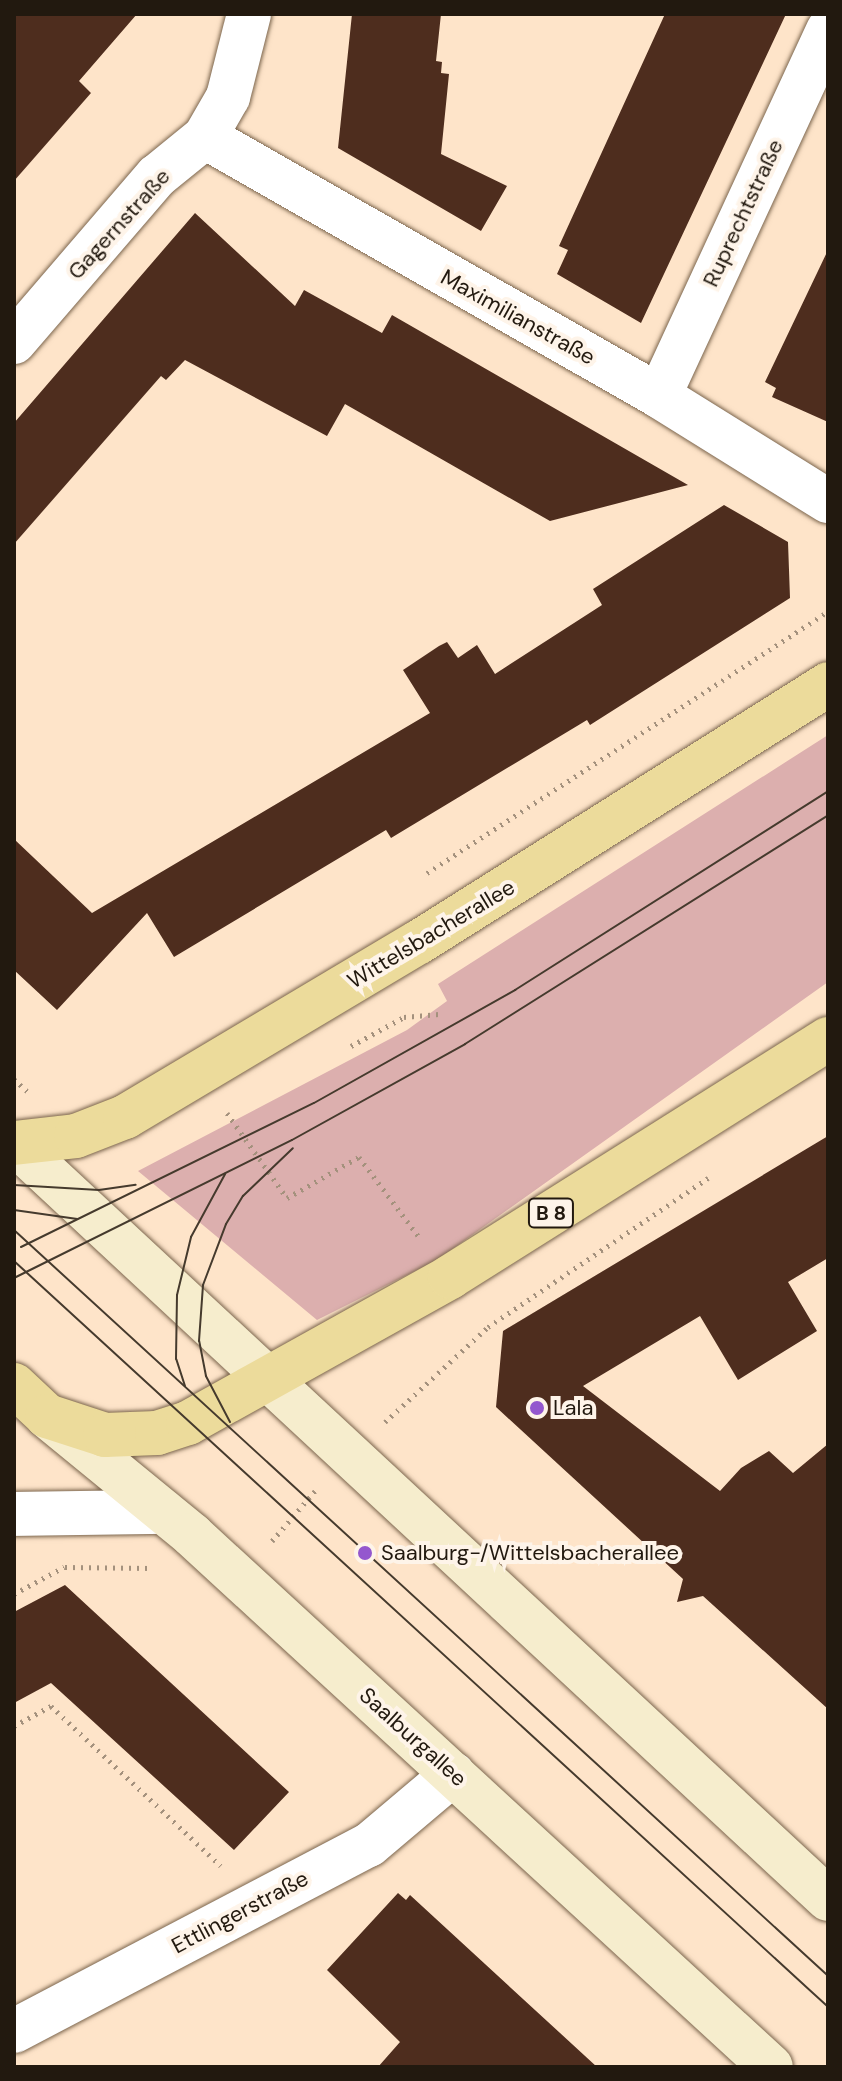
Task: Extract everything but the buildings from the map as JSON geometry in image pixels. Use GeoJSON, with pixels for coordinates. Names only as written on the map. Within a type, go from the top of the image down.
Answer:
{"type":"FeatureCollection","features":[{"type":"Feature","properties":{"kind":"main road","name":"Wittelsbacherallee"},"geometry":{"type":"LineString","coordinates":[[15,1144],[76,1136],[125,1117],[419,942],[828,684]]}},
{"type":"Feature","properties":{"kind":"main road","name":"B 8"},"geometry":{"type":"LineString","coordinates":[[270,1379],[450,1277],[828,1039]]}},
{"type":"Feature","properties":{"kind":"main road"},"geometry":{"type":"LineString","coordinates":[[15,1144],[828,1899]]}},
{"type":"Feature","properties":{"kind":"main road","name":"Saalburgallee"},"geometry":{"type":"LineString","coordinates":[[47,1416],[105,1435],[157,1433],[210,1413],[270,1379]]}},
{"type":"Feature","properties":{"kind":"main road","name":"Saalburgallee"},"geometry":{"type":"LineString","coordinates":[[14,1385],[163,1512],[771,2067]]}},
{"type":"Feature","properties":{"kind":"street","name":"Gagernstraße"},"geometry":{"type":"LineString","coordinates":[[14,342],[157,176],[205,137],[228,97],[249,14]]}},
{"type":"Feature","properties":{"kind":"street","name":"Ruprechtstraße"},"geometry":{"type":"LineString","coordinates":[[659,396],[828,30]]}},
{"type":"Feature","properties":{"kind":"street","name":"Maximilianstraße"},"geometry":{"type":"LineString","coordinates":[[205,137],[659,396],[828,501]]}},
{"type":"Feature","properties":{"kind":"street"},"geometry":{"type":"LineString","coordinates":[[14,1514],[163,1512]]}},
{"type":"Feature","properties":{"kind":"street","name":"Ettlingerstraße"},"geometry":{"type":"LineString","coordinates":[[14,2031],[369,1845],[453,1774]]}},
{"type":"Feature","properties":{"kind":"path"},"geometry":{"type":"LineString","coordinates":[[424,875],[828,612]]}},
{"type":"Feature","properties":{"kind":"path"},"geometry":{"type":"LineString","coordinates":[[336,1053],[404,1017],[442,1014]]}},
{"type":"Feature","properties":{"kind":"path"},"geometry":{"type":"LineString","coordinates":[[241,1105],[227,1112],[287,1198],[359,1157],[428,1248]]}},
{"type":"Feature","properties":{"kind":"path"},"geometry":{"type":"LineString","coordinates":[[261,1534],[270,1542],[349,1454],[488,1327],[710,1177]]}},
{"type":"Feature","properties":{"kind":"path"},"geometry":{"type":"LineString","coordinates":[[39,1567],[162,1568]]}},
{"type":"Feature","properties":{"kind":"path"},"geometry":{"type":"LineString","coordinates":[[14,1594],[64,1567]]}},
{"type":"Feature","properties":{"kind":"path"},"geometry":{"type":"LineString","coordinates":[[14,1726],[51,1706],[186,1833]]}},
{"type":"Feature","properties":{"kind":"shaded area"},"geometry":{"type":"Polygon","coordinates":[[[828,735],[828,982],[437,1260],[317,1320],[138,1171],[407,1030],[447,1001],[438,984],[828,735]]]}},
{"type":"Feature","properties":{"kind":"tram line"},"geometry":{"type":"LineString","coordinates":[[21,1247],[314,1103],[515,990],[828,791]]}},
{"type":"Feature","properties":{"kind":"tram line"},"geometry":{"type":"LineString","coordinates":[[14,1278],[292,1140],[465,1044],[828,815]]}},
{"type":"Feature","properties":{"kind":"tram line"},"geometry":{"type":"LineString","coordinates":[[230,1422],[206,1376],[199,1341],[203,1285],[226,1224],[243,1196],[293,1148]]}},
{"type":"Feature","properties":{"kind":"tram line"},"geometry":{"type":"LineString","coordinates":[[185,1386],[176,1359],[177,1295],[191,1237],[225,1174]]}},
{"type":"Feature","properties":{"kind":"tram line"},"geometry":{"type":"LineString","coordinates":[[14,1185],[99,1190],[136,1185]]}},
{"type":"Feature","properties":{"kind":"tram line"},"geometry":{"type":"LineString","coordinates":[[14,1210],[77,1219]]}},
{"type":"Feature","properties":{"kind":"tram line"},"geometry":{"type":"LineString","coordinates":[[14,1230],[828,1976]]}},
{"type":"Feature","properties":{"kind":"tram line"},"geometry":{"type":"LineString","coordinates":[[14,1261],[828,2007]]}},
{"type":"Feature","properties":{"kind":"place","name":"Lala"},"geometry":{"type":"Point","coordinates":[537,1408]}},
{"type":"Feature","properties":{"kind":"place","name":"Saalburg-/Wittelsbacherallee"},"geometry":{"type":"Point","coordinates":[365,1553]}}]}
